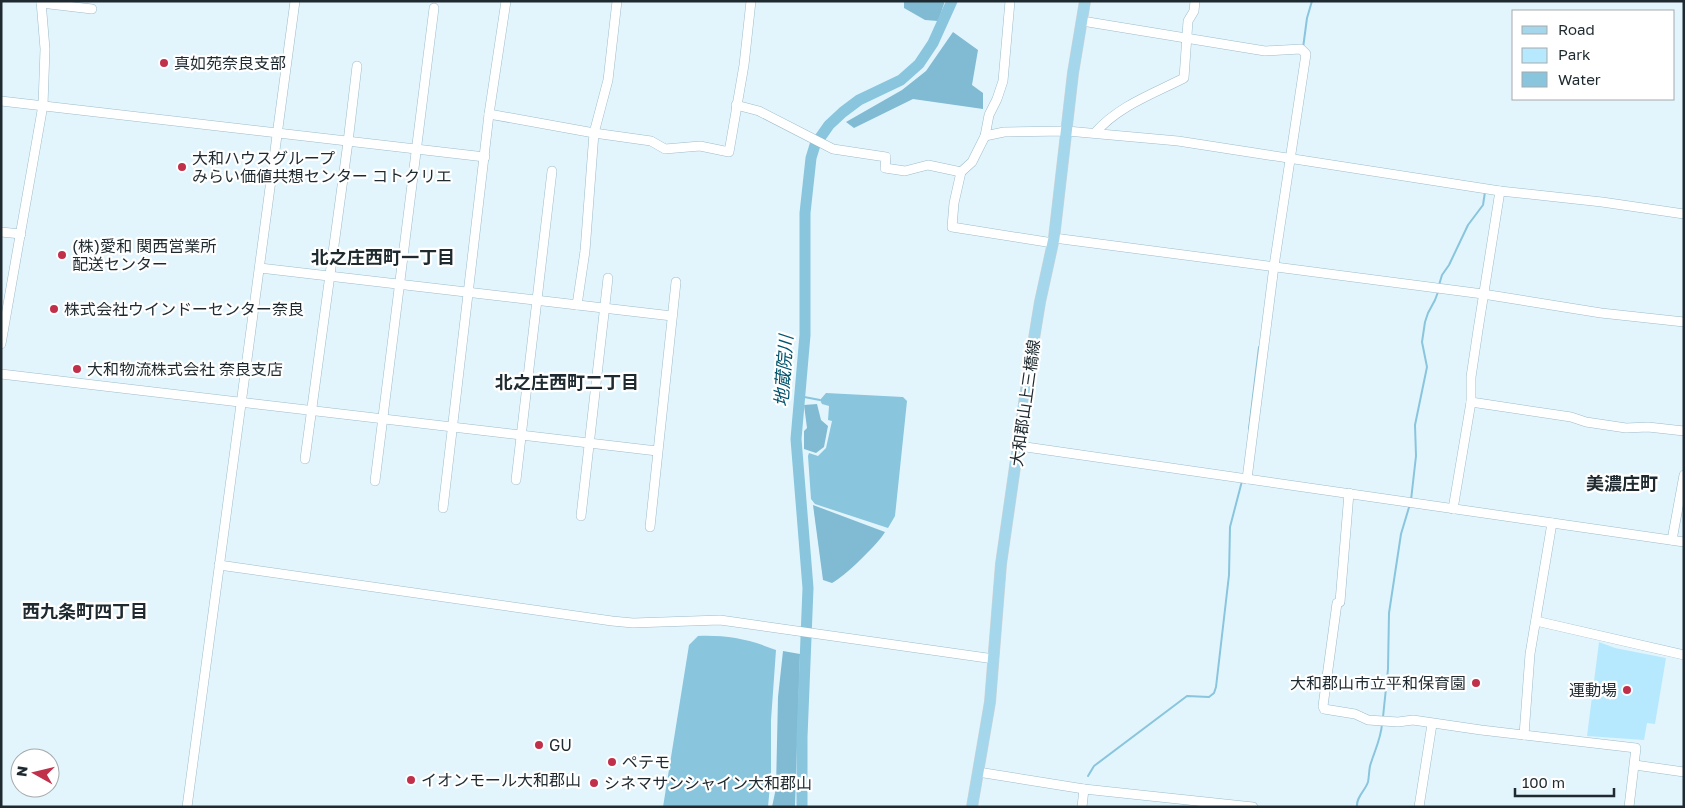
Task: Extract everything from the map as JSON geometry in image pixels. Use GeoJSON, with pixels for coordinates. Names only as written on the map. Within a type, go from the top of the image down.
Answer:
{"type":"FeatureCollection","features":[{"type":"Feature","properties":{"kind":"main road","name":"大和郡山上三橋線"},"geometry":{"type":"LineString","coordinates":[[972,807],[990,702],[1001,564],[1029,369],[1040,302],[1054,240],[1073,73],[1085,1]]}},
{"type":"Feature","properties":{"kind":"street"},"geometry":{"type":"LineString","coordinates":[[187,807],[279,133],[295,1]]}},
{"type":"Feature","properties":{"kind":"street"},"geometry":{"type":"LineString","coordinates":[[443,508],[489,114],[506,1]]}},
{"type":"Feature","properties":{"kind":"street"},"geometry":{"type":"LineString","coordinates":[[577,305],[585,251],[594,133],[608,80],[616,1]]}},
{"type":"Feature","properties":{"kind":"street"},"geometry":{"type":"LineString","coordinates":[[489,114],[651,141],[665,149],[700,146],[729,152],[744,65],[751,1]]}},
{"type":"Feature","properties":{"kind":"street"},"geometry":{"type":"LineString","coordinates":[[1010,1],[1003,82],[989,115],[985,136],[972,162],[961,172],[954,203],[952,227],[1272,266],[1484,294],[1601,313],[1684,322]]}},
{"type":"Feature","properties":{"kind":"street"},"geometry":{"type":"LineString","coordinates":[[1095,133],[1104,122],[1117,112],[1184,78],[1188,20],[1194,11],[1195,1]]}},
{"type":"Feature","properties":{"kind":"street"},"geometry":{"type":"LineString","coordinates":[[1,344],[43,105],[45,49],[41,2],[92,9]]}},
{"type":"Feature","properties":{"kind":"street"},"geometry":{"type":"LineString","coordinates":[[375,481],[434,8]]}},
{"type":"Feature","properties":{"kind":"street"},"geometry":{"type":"LineString","coordinates":[[1082,21],[1265,51],[1303,51],[1290,158],[1272,266],[1243,478]]}},
{"type":"Feature","properties":{"kind":"street"},"geometry":{"type":"LineString","coordinates":[[305,459],[357,66]]}},
{"type":"Feature","properties":{"kind":"street"},"geometry":{"type":"LineString","coordinates":[[1,100],[485,157]]}},
{"type":"Feature","properties":{"kind":"street"},"geometry":{"type":"LineString","coordinates":[[736,105],[759,111],[833,149],[886,157],[885,168],[905,171],[928,165],[961,172]]}},
{"type":"Feature","properties":{"kind":"street"},"geometry":{"type":"LineString","coordinates":[[985,136],[1004,132],[1067,130],[1178,141],[1500,191],[1604,202],[1684,214]]}},
{"type":"Feature","properties":{"kind":"street"},"geometry":{"type":"LineString","coordinates":[[516,480],[552,170]]}},
{"type":"Feature","properties":{"kind":"street"},"geometry":{"type":"LineString","coordinates":[[1453,508],[1471,402],[1471,377],[1500,191]]}},
{"type":"Feature","properties":{"kind":"street"},"geometry":{"type":"LineString","coordinates":[[1,232],[21,234]]}},
{"type":"Feature","properties":{"kind":"street"},"geometry":{"type":"LineString","coordinates":[[260,268],[672,316]]}},
{"type":"Feature","properties":{"kind":"street"},"geometry":{"type":"LineString","coordinates":[[581,516],[608,278]]}},
{"type":"Feature","properties":{"kind":"street"},"geometry":{"type":"LineString","coordinates":[[650,527],[676,282]]}},
{"type":"Feature","properties":{"kind":"street"},"geometry":{"type":"LineString","coordinates":[[1,374],[120,386],[312,411],[658,451]]}},
{"type":"Feature","properties":{"kind":"street"},"geometry":{"type":"LineString","coordinates":[[1471,402],[1571,417],[1586,422],[1626,428],[1648,427],[1684,431]]}},
{"type":"Feature","properties":{"kind":"street"},"geometry":{"type":"LineString","coordinates":[[1019,446],[1684,542]]}},
{"type":"Feature","properties":{"kind":"street"},"geometry":{"type":"LineString","coordinates":[[1672,540],[1684,475]]}},
{"type":"Feature","properties":{"kind":"street"},"geometry":{"type":"LineString","coordinates":[[1349,494],[1340,602],[1337,603],[1324,708],[1355,714],[1368,720],[1413,720],[1432,724],[1636,748],[1629,807]]}},
{"type":"Feature","properties":{"kind":"street"},"geometry":{"type":"LineString","coordinates":[[1524,735],[1530,654],[1552,523]]}},
{"type":"Feature","properties":{"kind":"street"},"geometry":{"type":"LineString","coordinates":[[219,565],[633,623],[720,620],[994,659]]}},
{"type":"Feature","properties":{"kind":"street"},"geometry":{"type":"LineString","coordinates":[[1536,620],[1684,655]]}},
{"type":"Feature","properties":{"kind":"street"},"geometry":{"type":"LineString","coordinates":[[1419,807],[1432,724]]}},
{"type":"Feature","properties":{"kind":"street"},"geometry":{"type":"LineString","coordinates":[[1635,765],[1684,772]]}},
{"type":"Feature","properties":{"kind":"street"},"geometry":{"type":"LineString","coordinates":[[978,772],[1084,789],[1253,807]]}},
{"type":"Feature","properties":{"kind":"street"},"geometry":{"type":"LineString","coordinates":[[1082,807],[1084,789]]}},
{"type":"Feature","properties":{"kind":"green space","name":"運動場"},"geometry":{"type":"Polygon","coordinates":[[[1599,642],[1615,648],[1666,658],[1655,724],[1647,723],[1644,740],[1587,736],[1599,642]]]}},
{"type":"Feature","properties":{"kind":"shaded area"},"geometry":{"type":"Polygon","coordinates":[[[904,1],[945,1],[938,21],[925,20],[904,8],[904,1]]]}},
{"type":"Feature","properties":{"kind":"shaded area"},"geometry":{"type":"Polygon","coordinates":[[[953,32],[978,50],[972,85],[983,93],[983,109],[913,99],[854,128],[846,122],[902,90],[926,71],[953,32]]]}},
{"type":"Feature","properties":{"kind":"shaded area"},"geometry":{"type":"Polygon","coordinates":[[[817,404],[821,420],[828,426],[824,447],[816,453],[804,449],[804,431],[807,428],[804,405],[817,404]]]}},
{"type":"Feature","properties":{"kind":"shaded area"},"geometry":{"type":"Polygon","coordinates":[[[813,505],[885,532],[860,560],[832,583],[823,580],[813,505]]]}},
{"type":"Feature","properties":{"kind":"shaded area"},"geometry":{"type":"Polygon","coordinates":[[[783,651],[800,654],[795,807],[772,807],[776,788],[778,697],[783,651]]]}},
{"type":"Feature","properties":{"kind":"water"},"geometry":{"type":"Polygon","coordinates":[[[826,393],[903,397],[907,401],[895,516],[888,528],[815,504],[811,499],[808,456],[809,453],[818,456],[826,448],[832,421],[828,420],[829,406],[822,404],[820,400],[826,393]]]}},
{"type":"Feature","properties":{"kind":"water"},"geometry":{"type":"Polygon","coordinates":[[[698,636],[737,638],[776,650],[768,807],[663,807],[689,645],[698,636]]]}},
{"type":"Feature","properties":{"kind":"waterway","name":"地蔵院川"},"geometry":{"type":"LineString","coordinates":[[802,807],[802,737],[808,588],[796,439],[805,335],[805,213],[811,158],[815,145],[829,125],[843,112],[859,100],[901,80],[919,64],[933,43],[952,1]]}},
{"type":"Feature","properties":{"kind":"waterway"},"geometry":{"type":"LineString","coordinates":[[1303,48],[1307,18],[1312,1]]}},
{"type":"Feature","properties":{"kind":"waterway"},"geometry":{"type":"LineString","coordinates":[[1439,285],[1442,275],[1449,265],[1468,225],[1483,205],[1485,192]]}},
{"type":"Feature","properties":{"kind":"waterway"},"geometry":{"type":"LineString","coordinates":[[1411,500],[1416,456],[1415,425],[1427,367],[1422,342],[1425,322],[1438,292]]}},
{"type":"Feature","properties":{"kind":"waterway"},"geometry":{"type":"LineString","coordinates":[[1249,429],[1259,347]]}},
{"type":"Feature","properties":{"kind":"waterway"},"geometry":{"type":"LineString","coordinates":[[799,396],[820,400]]}},
{"type":"Feature","properties":{"kind":"waterway"},"geometry":{"type":"LineString","coordinates":[[1088,776],[1094,766],[1187,696],[1209,697],[1214,693],[1229,575],[1230,527],[1242,481]]}},
{"type":"Feature","properties":{"kind":"waterway"},"geometry":{"type":"LineString","coordinates":[[1383,717],[1388,669],[1389,613],[1401,534],[1410,504]]}},
{"type":"Feature","properties":{"kind":"waterway"},"geometry":{"type":"LineString","coordinates":[[1357,807],[1358,800],[1368,782],[1370,766],[1379,740],[1382,724]]}},
{"type":"Feature","properties":{"kind":"place","name":"真如苑奈良支部"},"geometry":{"type":"Point","coordinates":[164,63]}},
{"type":"Feature","properties":{"kind":"place","name":"大和ハウスグループ みらい価値共想センター コトクリエ"},"geometry":{"type":"Point","coordinates":[182,167]}},
{"type":"Feature","properties":{"kind":"place","name":"(株)愛和 関西営業所 配送センター"},"geometry":{"type":"Point","coordinates":[62,255]}},
{"type":"Feature","properties":{"kind":"place","name":"株式会社ウインドーセンター奈良"},"geometry":{"type":"Point","coordinates":[54,309]}},
{"type":"Feature","properties":{"kind":"place","name":"大和物流株式会社 奈良支店"},"geometry":{"type":"Point","coordinates":[77,369]}},
{"type":"Feature","properties":{"kind":"place","name":"大和郡山市立平和保育園"},"geometry":{"type":"Point","coordinates":[1476,683]}},
{"type":"Feature","properties":{"kind":"place","name":"運動場"},"geometry":{"type":"Point","coordinates":[1627,690]}},
{"type":"Feature","properties":{"kind":"place","name":"GU"},"geometry":{"type":"Point","coordinates":[539,745]}},
{"type":"Feature","properties":{"kind":"place","name":"ペテモ"},"geometry":{"type":"Point","coordinates":[612,762]}},
{"type":"Feature","properties":{"kind":"place","name":"イオンモール大和郡山"},"geometry":{"type":"Point","coordinates":[411,780]}},
{"type":"Feature","properties":{"kind":"place","name":"シネマサンシャイン大和郡山"},"geometry":{"type":"Point","coordinates":[594,783]}},
{"type":"Feature","properties":{"kind":"district","name":"北之庄西町一丁目"},"geometry":{"type":"Point","coordinates":[383,258]}},
{"type":"Feature","properties":{"kind":"district","name":"北之庄西町二丁目"},"geometry":{"type":"Point","coordinates":[567,383]}},
{"type":"Feature","properties":{"kind":"district","name":"美濃庄町"},"geometry":{"type":"Point","coordinates":[1622,484]}},
{"type":"Feature","properties":{"kind":"district","name":"西九条町四丁目"},"geometry":{"type":"Point","coordinates":[85,612]}}]}
